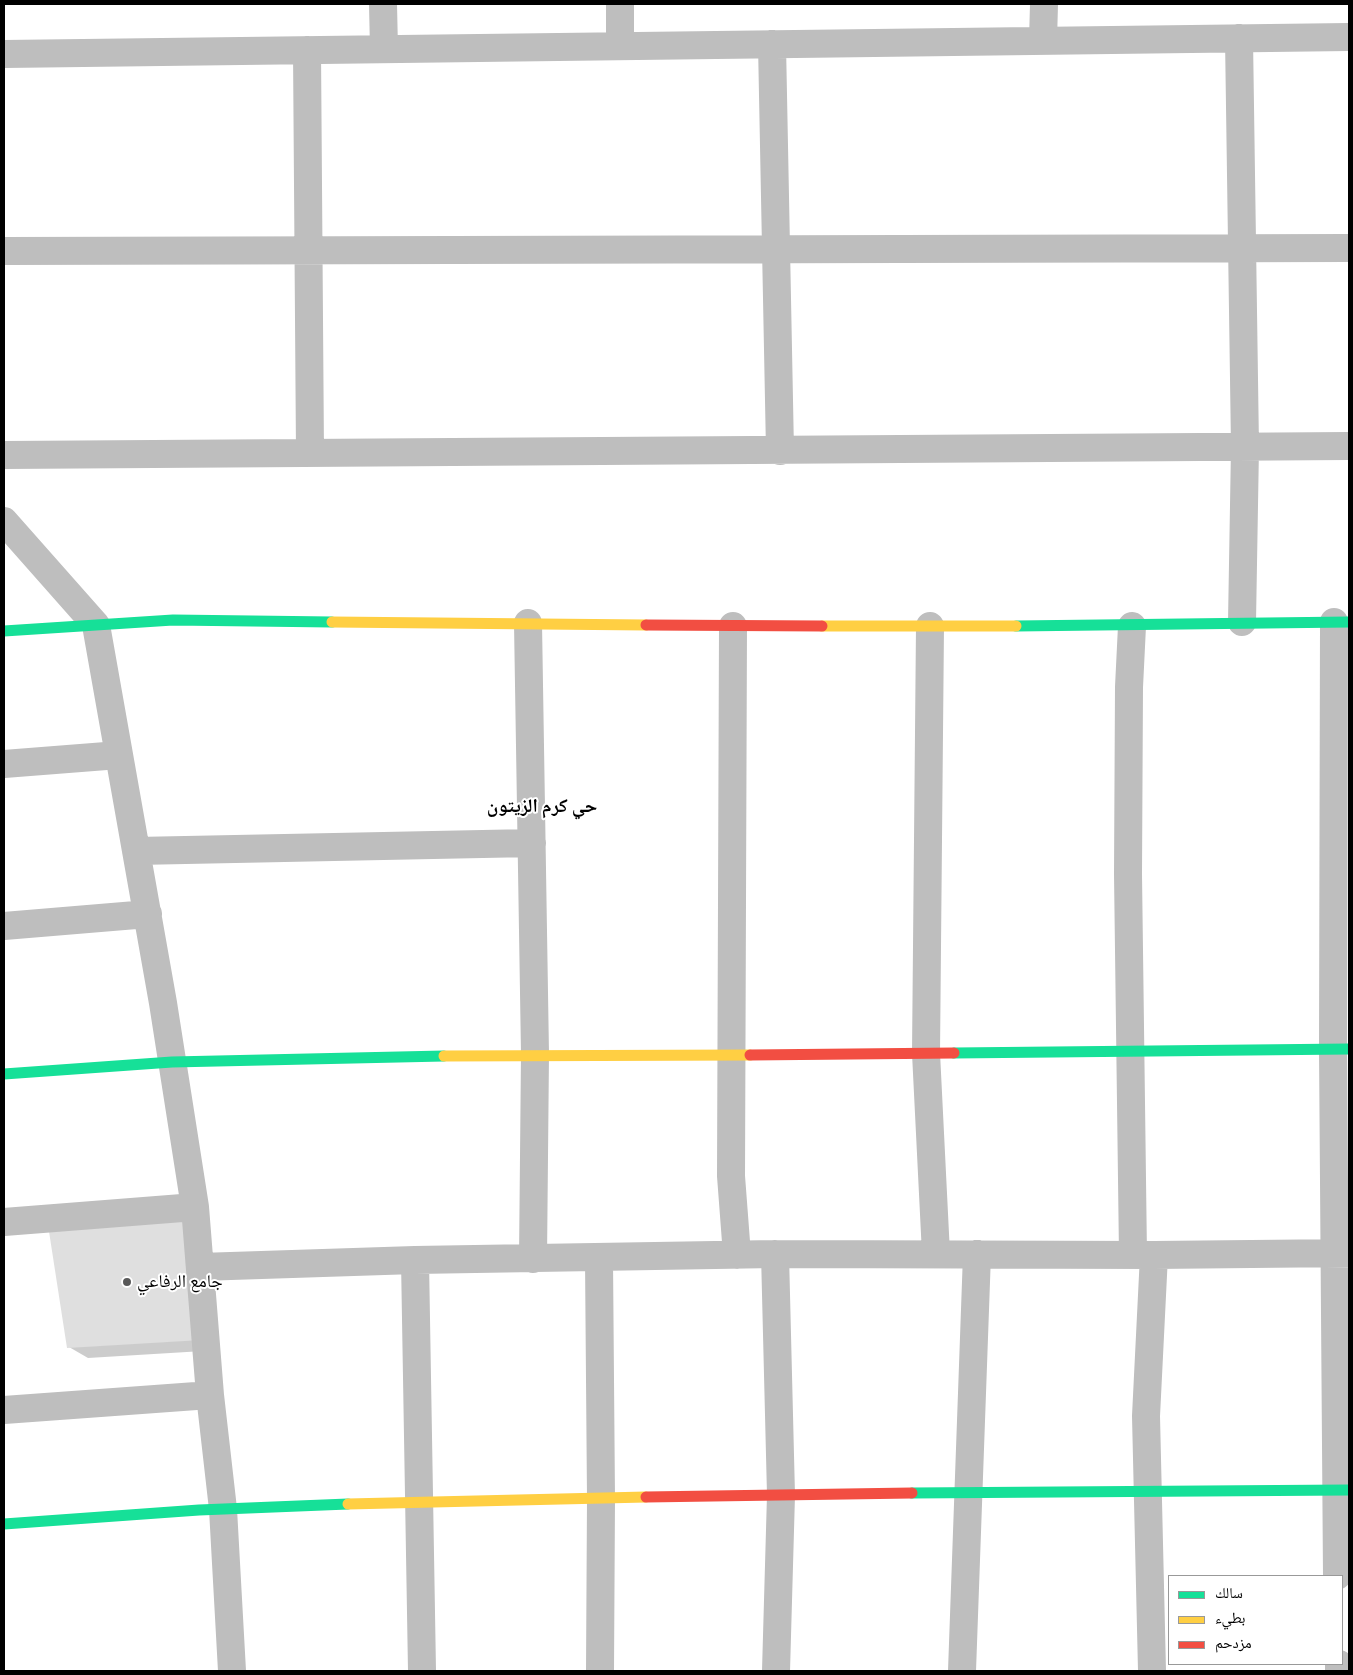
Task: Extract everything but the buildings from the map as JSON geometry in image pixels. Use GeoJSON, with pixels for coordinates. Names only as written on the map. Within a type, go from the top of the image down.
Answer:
{"type":"FeatureCollection","features":[{"type":"Feature","properties":{"kind":"street"},"geometry":{"type":"LineString","coordinates":[[383,4],[384,49]]}},
{"type":"Feature","properties":{"kind":"street"},"geometry":{"type":"LineString","coordinates":[[620,4],[620,46]]}},
{"type":"Feature","properties":{"kind":"street"},"geometry":{"type":"LineString","coordinates":[[1044,4],[1044,41]]}},
{"type":"Feature","properties":{"kind":"street"},"geometry":{"type":"LineString","coordinates":[[4,54],[1349,37]]}},
{"type":"Feature","properties":{"kind":"street"},"geometry":{"type":"LineString","coordinates":[[1239,38],[1245,447],[1242,622]]}},
{"type":"Feature","properties":{"kind":"street"},"geometry":{"type":"LineString","coordinates":[[772,44],[780,451]]}},
{"type":"Feature","properties":{"kind":"street"},"geometry":{"type":"LineString","coordinates":[[307,50],[310,453]]}},
{"type":"Feature","properties":{"kind":"street"},"geometry":{"type":"LineString","coordinates":[[4,251],[1349,248]]}},
{"type":"Feature","properties":{"kind":"street"},"geometry":{"type":"LineString","coordinates":[[4,455],[1349,446]]}},
{"type":"Feature","properties":{"kind":"street"},"geometry":{"type":"LineString","coordinates":[[4,522],[96,625],[148,914],[195,1207],[210,1394],[223,1509],[232,1671]]}},
{"type":"Feature","properties":{"kind":"street"},"geometry":{"type":"LineString","coordinates":[[4,631],[173,620],[733,626],[1132,626],[1242,622],[1342,622],[1342,1490],[1337,1575]]}},
{"type":"Feature","properties":{"kind":"street"},"geometry":{"type":"LineString","coordinates":[[528,623],[535,1054],[533,1260]]}},
{"type":"Feature","properties":{"kind":"street"},"geometry":{"type":"LineString","coordinates":[[733,626],[730,1055],[731,1176],[737,1255]]}},
{"type":"Feature","properties":{"kind":"street"},"geometry":{"type":"LineString","coordinates":[[930,626],[926,1053],[936,1254]]}},
{"type":"Feature","properties":{"kind":"street"},"geometry":{"type":"LineString","coordinates":[[1132,626],[1129,687],[1128,874],[1131,1051],[1143,1255],[1152,1671]]}},
{"type":"Feature","properties":{"kind":"street"},"geometry":{"type":"LineString","coordinates":[[4,764],[119,755]]}},
{"type":"Feature","properties":{"kind":"street"},"geometry":{"type":"LineString","coordinates":[[136,851],[532,843]]}},
{"type":"Feature","properties":{"kind":"street"},"geometry":{"type":"LineString","coordinates":[[4,926],[148,914]]}},
{"type":"Feature","properties":{"kind":"street"},"geometry":{"type":"LineString","coordinates":[[4,1074],[172,1062],[535,1054],[730,1055],[1341,1050]]}},
{"type":"Feature","properties":{"kind":"street"},"geometry":{"type":"LineString","coordinates":[[4,1222],[195,1207]]}},
{"type":"Feature","properties":{"kind":"street"},"geometry":{"type":"LineString","coordinates":[[200,1267],[415,1260],[533,1260],[775,1254],[1143,1255],[1342,1252]]}},
{"type":"Feature","properties":{"kind":"street"},"geometry":{"type":"LineString","coordinates":[[775,1254],[781,1495],[776,1671]]}},
{"type":"Feature","properties":{"kind":"street"},"geometry":{"type":"LineString","coordinates":[[962,1671],[977,1254]]}},
{"type":"Feature","properties":{"kind":"street"},"geometry":{"type":"LineString","coordinates":[[599,1258],[600,1671]]}},
{"type":"Feature","properties":{"kind":"street"},"geometry":{"type":"LineString","coordinates":[[415,1260],[422,1671]]}},
{"type":"Feature","properties":{"kind":"street"},"geometry":{"type":"LineString","coordinates":[[4,1410],[210,1394]]}},
{"type":"Feature","properties":{"kind":"street"},"geometry":{"type":"LineString","coordinates":[[4,1524],[223,1509],[418,1502],[781,1495],[1342,1490]]}},
{"type":"Feature","properties":{"kind":"traffic: fast"},"geometry":{"type":"LineString","coordinates":[[4,631],[173,620],[332,622]]}},
{"type":"Feature","properties":{"kind":"traffic: fast"},"geometry":{"type":"LineString","coordinates":[[1016,626],[1349,622]]}},
{"type":"Feature","properties":{"kind":"traffic: fast"},"geometry":{"type":"LineString","coordinates":[[954,1053],[1349,1049]]}},
{"type":"Feature","properties":{"kind":"traffic: fast"},"geometry":{"type":"LineString","coordinates":[[4,1074],[172,1062],[444,1056]]}},
{"type":"Feature","properties":{"kind":"traffic: fast"},"geometry":{"type":"LineString","coordinates":[[912,1493],[1349,1490]]}},
{"type":"Feature","properties":{"kind":"traffic: fast"},"geometry":{"type":"LineString","coordinates":[[4,1524],[199,1510],[348,1504]]}},
{"type":"Feature","properties":{"kind":"traffic: slow"},"geometry":{"type":"LineString","coordinates":[[332,622],[646,625]]}},
{"type":"Feature","properties":{"kind":"traffic: slow"},"geometry":{"type":"LineString","coordinates":[[822,626],[1016,626]]}},
{"type":"Feature","properties":{"kind":"traffic: slow"},"geometry":{"type":"LineString","coordinates":[[444,1056],[750,1055]]}},
{"type":"Feature","properties":{"kind":"traffic: slow"},"geometry":{"type":"LineString","coordinates":[[348,1504],[646,1497]]}},
{"type":"Feature","properties":{"kind":"traffic: jam"},"geometry":{"type":"LineString","coordinates":[[646,625],[822,626]]}},
{"type":"Feature","properties":{"kind":"traffic: jam"},"geometry":{"type":"LineString","coordinates":[[750,1055],[954,1053]]}},
{"type":"Feature","properties":{"kind":"traffic: jam"},"geometry":{"type":"LineString","coordinates":[[646,1497],[912,1493]]}},
{"type":"Feature","properties":{"kind":"place","name":"جامع الرفاعي"},"geometry":{"type":"Point","coordinates":[127,1282]}},
{"type":"Feature","properties":{"kind":"district","name":"حي كرم الزيتون"},"geometry":{"type":"Point","coordinates":[542,806]}}]}
